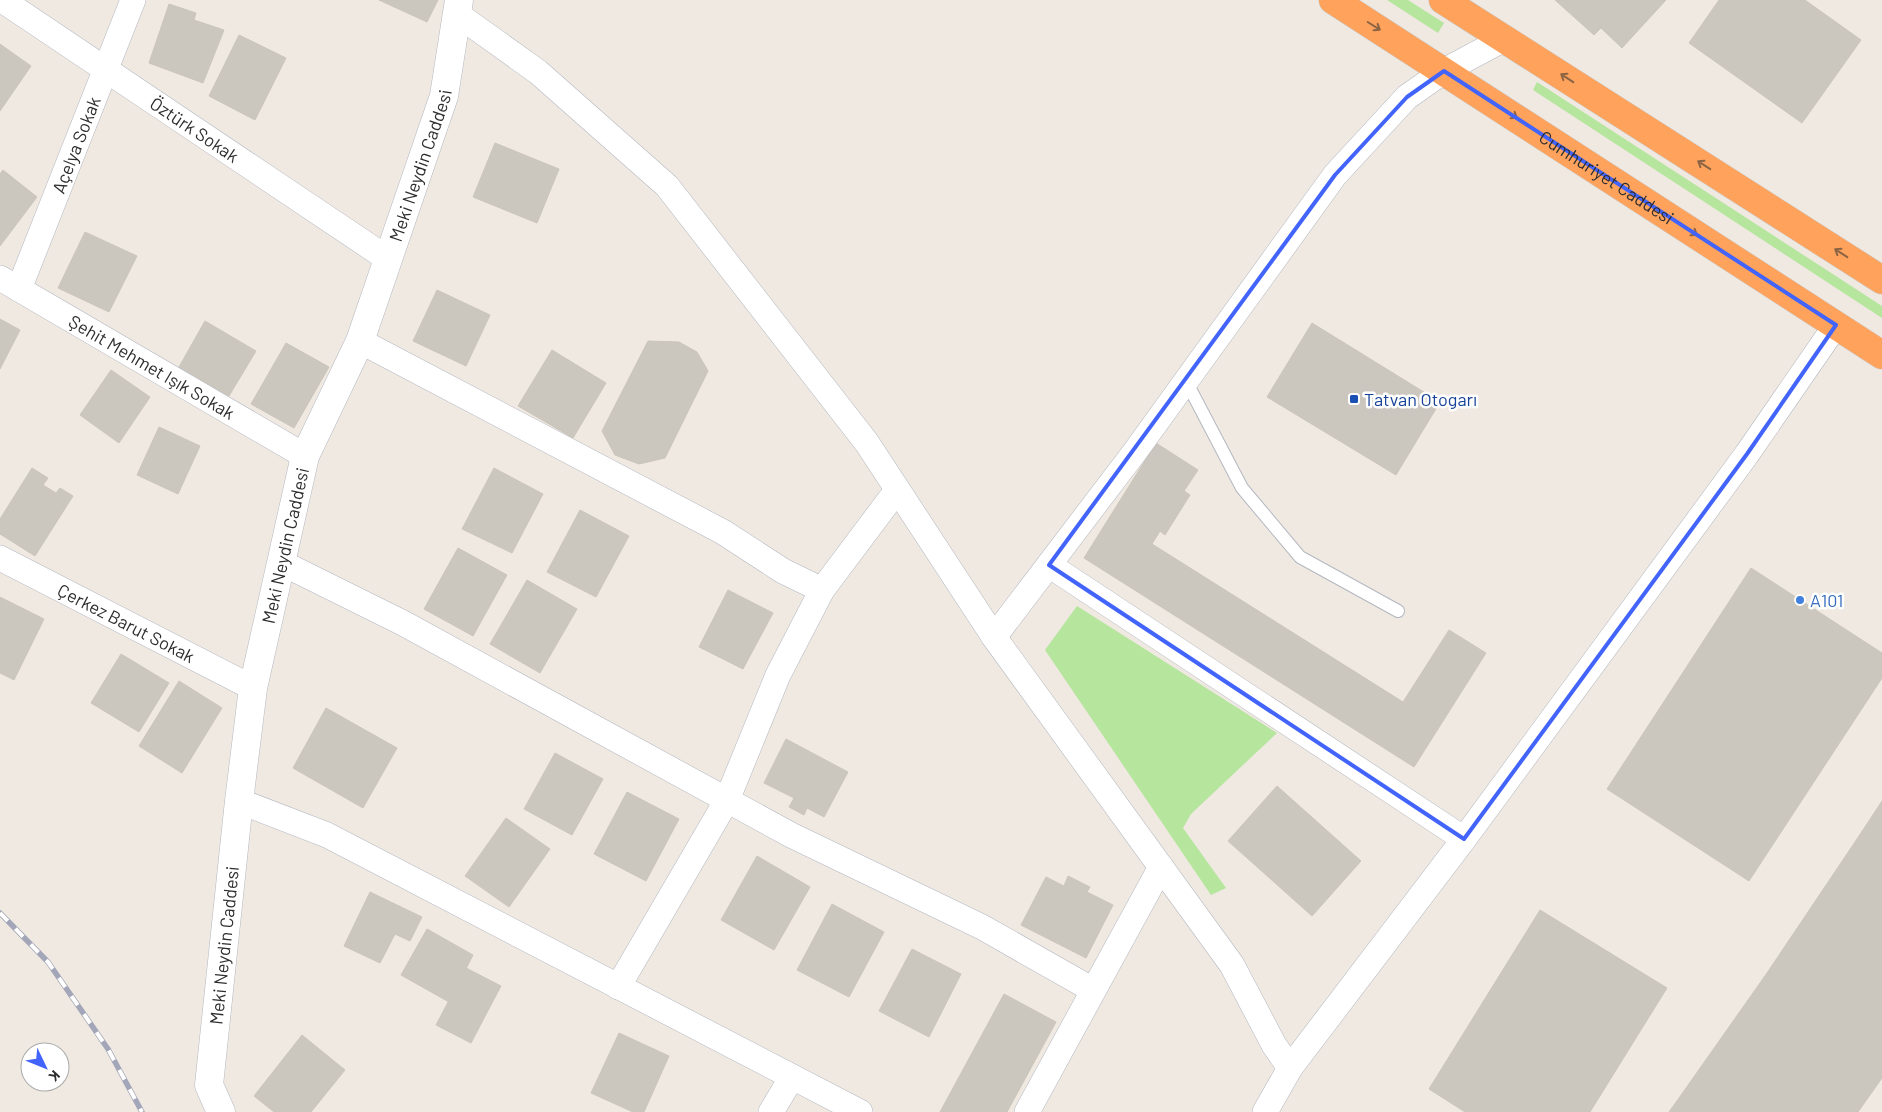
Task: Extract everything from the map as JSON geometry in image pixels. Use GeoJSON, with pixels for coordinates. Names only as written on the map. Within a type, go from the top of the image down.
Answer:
{"type":"FeatureCollection","features":[{"type":"Feature","properties":{"kind":"highway","name":"Cumhuriyet Caddesi"},"geometry":{"type":"LineString","coordinates":[[1333,0],[1882,355]]}},
{"type":"Feature","properties":{"kind":"highway"},"geometry":{"type":"LineString","coordinates":[[1443,0],[1882,280]]}},
{"type":"Feature","properties":{"kind":"street","name":"Öztürk Sokak"},"geometry":{"type":"LineString","coordinates":[[2,0],[388,259]]}},
{"type":"Feature","properties":{"kind":"street","name":"Açelya Sokak"},"geometry":{"type":"LineString","coordinates":[[10,283],[106,70],[132,0]]}},
{"type":"Feature","properties":{"kind":"street"},"geometry":{"type":"LineString","coordinates":[[458,7],[538,72],[667,186],[866,443],[994,637],[1232,965],[1274,1045],[1290,1068]]}},
{"type":"Feature","properties":{"kind":"street","name":"Meki Neydin Caddesi"},"geometry":{"type":"LineString","coordinates":[[221,1112],[209,1085],[253,688],[306,456],[360,341],[444,96],[458,7]]}},
{"type":"Feature","properties":{"kind":"street"},"geometry":{"type":"LineString","coordinates":[[994,637],[1186,380],[1335,175],[1407,97],[1444,71],[1504,39]]}},
{"type":"Feature","properties":{"kind":"street","name":"Şehit Mehmet Işık Sokak"},"geometry":{"type":"LineString","coordinates":[[10,283],[306,456]]}},
{"type":"Feature","properties":{"kind":"street"},"geometry":{"type":"LineString","coordinates":[[1265,1112],[1290,1068],[1464,838],[1747,454],[1836,325]]}},
{"type":"Feature","properties":{"kind":"street"},"geometry":{"type":"LineString","coordinates":[[360,341],[723,532],[783,570],[822,590]]}},
{"type":"Feature","properties":{"kind":"street"},"geometry":{"type":"LineString","coordinates":[[618,987],[727,800],[778,675],[822,590],[898,490]]}},
{"type":"Feature","properties":{"kind":"street","name":"Çerkez Barut Sokak"},"geometry":{"type":"LineString","coordinates":[[0,558],[253,688]]}},
{"type":"Feature","properties":{"kind":"street"},"geometry":{"type":"LineString","coordinates":[[282,563],[404,623],[791,835],[982,927],[1093,990]]}},
{"type":"Feature","properties":{"kind":"street"},"geometry":{"type":"LineString","coordinates":[[1049,565],[1464,838]]}},
{"type":"Feature","properties":{"kind":"street"},"geometry":{"type":"LineString","coordinates":[[239,801],[327,835],[860,1112]]}},
{"type":"Feature","properties":{"kind":"street"},"geometry":{"type":"LineString","coordinates":[[1027,1112],[1161,867]]}},
{"type":"Feature","properties":{"kind":"street"},"geometry":{"type":"LineString","coordinates":[[771,1112],[792,1077]]}},
{"type":"Feature","properties":{"kind":"lane"},"geometry":{"type":"LineString","coordinates":[[1186,380],[1242,488],[1300,557],[1398,611]]}},
{"type":"Feature","properties":{"kind":"highlighted area"},"geometry":{"type":"Polygon","coordinates":[[[1444,71],[1836,325],[1747,454],[1464,839],[1049,565],[1335,175],[1407,97],[1444,71]]]}},
{"type":"Feature","properties":{"kind":"green space"},"geometry":{"type":"Polygon","coordinates":[[[1387,0],[1408,0],[1444,23],[1438,33],[1387,0]]]}},
{"type":"Feature","properties":{"kind":"green space"},"geometry":{"type":"Polygon","coordinates":[[[1537,82],[1882,306],[1882,318],[1533,90],[1537,82]]]}},
{"type":"Feature","properties":{"kind":"green space"},"geometry":{"type":"Polygon","coordinates":[[[1077,606],[1277,733],[1191,814],[1183,828],[1226,888],[1211,895],[1045,650],[1077,606]]]}},
{"type":"Feature","properties":{"kind":"building"},"geometry":{"type":"Polygon","coordinates":[[[379,0],[438,0],[427,22],[379,0]]]}},
{"type":"Feature","properties":{"kind":"building"},"geometry":{"type":"Polygon","coordinates":[[[1555,0],[1666,0],[1622,48],[1601,28],[1594,35],[1555,0]]]}},
{"type":"Feature","properties":{"kind":"building"},"geometry":{"type":"Polygon","coordinates":[[[1719,0],[1805,0],[1861,40],[1802,123],[1689,43],[1719,0]]]}},
{"type":"Feature","properties":{"kind":"building"},"geometry":{"type":"Polygon","coordinates":[[[169,4],[196,13],[194,20],[224,30],[203,83],[149,63],[169,4]]]}},
{"type":"Feature","properties":{"kind":"building"},"geometry":{"type":"Polygon","coordinates":[[[239,35],[286,58],[255,120],[209,96],[239,35]]]}},
{"type":"Feature","properties":{"kind":"building"},"geometry":{"type":"Polygon","coordinates":[[[0,44],[31,66],[0,111],[0,44]]]}},
{"type":"Feature","properties":{"kind":"building"},"geometry":{"type":"Polygon","coordinates":[[[495,143],[559,169],[537,223],[473,197],[495,143]]]}},
{"type":"Feature","properties":{"kind":"building"},"geometry":{"type":"Polygon","coordinates":[[[3,170],[37,197],[0,246],[0,174],[3,170]]]}},
{"type":"Feature","properties":{"kind":"building"},"geometry":{"type":"Polygon","coordinates":[[[85,232],[137,256],[109,312],[58,288],[85,232]]]}},
{"type":"Feature","properties":{"kind":"building"},"geometry":{"type":"Polygon","coordinates":[[[437,290],[490,315],[466,366],[413,341],[437,290]]]}},
{"type":"Feature","properties":{"kind":"building"},"geometry":{"type":"Polygon","coordinates":[[[0,319],[20,330],[0,369],[0,319]]]}},
{"type":"Feature","properties":{"kind":"building"},"geometry":{"type":"Polygon","coordinates":[[[205,321],[256,351],[229,396],[179,367],[205,321]]]}},
{"type":"Feature","properties":{"kind":"building","name":"Tatvan Otogarı"},"geometry":{"type":"Polygon","coordinates":[[[1312,323],[1440,402],[1396,475],[1267,397],[1312,323]]]}},
{"type":"Feature","properties":{"kind":"building"},"geometry":{"type":"Polygon","coordinates":[[[648,341],[679,342],[697,352],[708,371],[665,458],[639,464],[615,455],[602,431],[648,341]]]}},
{"type":"Feature","properties":{"kind":"building"},"geometry":{"type":"Polygon","coordinates":[[[286,343],[329,367],[294,428],[251,404],[286,343]]]}},
{"type":"Feature","properties":{"kind":"building"},"geometry":{"type":"Polygon","coordinates":[[[552,350],[606,383],[573,438],[518,406],[552,350]]]}},
{"type":"Feature","properties":{"kind":"building"},"geometry":{"type":"Polygon","coordinates":[[[111,370],[150,397],[119,443],[80,415],[111,370]]]}},
{"type":"Feature","properties":{"kind":"building"},"geometry":{"type":"Polygon","coordinates":[[[159,427],[200,446],[178,494],[137,475],[159,427]]]}},
{"type":"Feature","properties":{"kind":"building"},"geometry":{"type":"Polygon","coordinates":[[[1156,443],[1198,470],[1184,491],[1190,495],[1165,535],[1160,531],[1152,544],[1403,702],[1449,630],[1486,653],[1414,767],[1084,558],[1156,443]]]}},
{"type":"Feature","properties":{"kind":"building"},"geometry":{"type":"Polygon","coordinates":[[[32,468],[48,478],[43,485],[56,493],[60,488],[73,496],[35,556],[0,534],[0,519],[32,468]]]}},
{"type":"Feature","properties":{"kind":"building"},"geometry":{"type":"Polygon","coordinates":[[[494,468],[543,494],[512,553],[462,529],[494,468]]]}},
{"type":"Feature","properties":{"kind":"building"},"geometry":{"type":"Polygon","coordinates":[[[580,510],[629,536],[596,597],[547,572],[580,510]]]}},
{"type":"Feature","properties":{"kind":"building"},"geometry":{"type":"Polygon","coordinates":[[[458,548],[507,575],[473,636],[424,609],[458,548]]]}},
{"type":"Feature","properties":{"kind":"building"},"geometry":{"type":"Polygon","coordinates":[[[1751,568],[1882,653],[1882,678],[1749,881],[1607,789],[1751,568]]]}},
{"type":"Feature","properties":{"kind":"building"},"geometry":{"type":"Polygon","coordinates":[[[527,580],[577,609],[540,673],[490,644],[527,580]]]}},
{"type":"Feature","properties":{"kind":"building"},"geometry":{"type":"Polygon","coordinates":[[[728,590],[773,613],[743,669],[699,647],[728,590]]]}},
{"type":"Feature","properties":{"kind":"building"},"geometry":{"type":"Polygon","coordinates":[[[0,597],[44,619],[14,680],[0,673],[0,597]]]}},
{"type":"Feature","properties":{"kind":"building"},"geometry":{"type":"Polygon","coordinates":[[[121,654],[169,683],[139,732],[91,703],[121,654]]]}},
{"type":"Feature","properties":{"kind":"building"},"geometry":{"type":"Polygon","coordinates":[[[179,681],[222,708],[182,773],[139,746],[179,681]]]}},
{"type":"Feature","properties":{"kind":"building"},"geometry":{"type":"Polygon","coordinates":[[[326,708],[397,748],[363,808],[293,768],[326,708]]]}},
{"type":"Feature","properties":{"kind":"building"},"geometry":{"type":"Polygon","coordinates":[[[786,739],[848,772],[824,817],[807,808],[804,815],[789,807],[794,798],[764,783],[786,739]]]}},
{"type":"Feature","properties":{"kind":"building"},"geometry":{"type":"Polygon","coordinates":[[[555,753],[603,779],[572,835],[524,809],[555,753]]]}},
{"type":"Feature","properties":{"kind":"building"},"geometry":{"type":"Polygon","coordinates":[[[1277,786],[1361,861],[1312,916],[1228,841],[1277,786]]]}},
{"type":"Feature","properties":{"kind":"building"},"geometry":{"type":"Polygon","coordinates":[[[627,792],[679,819],[646,881],[594,854],[627,792]]]}},
{"type":"Feature","properties":{"kind":"building"},"geometry":{"type":"Polygon","coordinates":[[[1882,801],[1882,851],[1859,836],[1882,801]]]}},
{"type":"Feature","properties":{"kind":"building"},"geometry":{"type":"Polygon","coordinates":[[[506,818],[550,849],[509,907],[465,876],[506,818]]]}},
{"type":"Feature","properties":{"kind":"building"},"geometry":{"type":"Polygon","coordinates":[[[1859,836],[1882,851],[1882,1052],[1767,973],[1859,836]]]}},
{"type":"Feature","properties":{"kind":"building"},"geometry":{"type":"Polygon","coordinates":[[[757,856],[810,887],[774,950],[721,920],[757,856]]]}},
{"type":"Feature","properties":{"kind":"building"},"geometry":{"type":"Polygon","coordinates":[[[1068,876],[1090,887],[1087,892],[1113,905],[1086,958],[1021,925],[1046,877],[1064,886],[1068,876]]]}},
{"type":"Feature","properties":{"kind":"building"},"geometry":{"type":"Polygon","coordinates":[[[370,892],[422,917],[410,941],[395,934],[380,963],[344,946],[370,892]]]}},
{"type":"Feature","properties":{"kind":"building"},"geometry":{"type":"Polygon","coordinates":[[[832,904],[884,932],[849,997],[797,970],[832,904]]]}},
{"type":"Feature","properties":{"kind":"building"},"geometry":{"type":"Polygon","coordinates":[[[1540,910],[1667,988],[1590,1112],[1465,1112],[1429,1089],[1540,910]]]}},
{"type":"Feature","properties":{"kind":"building"},"geometry":{"type":"Polygon","coordinates":[[[427,929],[473,955],[449,1002],[401,975],[427,929]]]}},
{"type":"Feature","properties":{"kind":"building"},"geometry":{"type":"Polygon","coordinates":[[[912,949],[961,974],[929,1037],[879,1011],[912,949]]]}},
{"type":"Feature","properties":{"kind":"building"},"geometry":{"type":"Polygon","coordinates":[[[466,968],[501,986],[471,1043],[436,1025],[466,968]]]}},
{"type":"Feature","properties":{"kind":"building"},"geometry":{"type":"Polygon","coordinates":[[[1767,973],[1882,1052],[1882,1078],[1858,1112],[1698,1112],[1679,1098],[1767,973]]]}},
{"type":"Feature","properties":{"kind":"building"},"geometry":{"type":"Polygon","coordinates":[[[1004,994],[1056,1022],[1007,1112],[940,1112],[1004,994]]]}},
{"type":"Feature","properties":{"kind":"building"},"geometry":{"type":"Polygon","coordinates":[[[619,1033],[669,1056],[644,1112],[633,1112],[591,1093],[619,1033]]]}},
{"type":"Feature","properties":{"kind":"building"},"geometry":{"type":"Polygon","coordinates":[[[302,1035],[345,1070],[311,1112],[274,1112],[254,1096],[302,1035]]]}},
{"type":"Feature","properties":{"kind":"building"},"geometry":{"type":"Polygon","coordinates":[[[1679,1098],[1698,1112],[1669,1112],[1679,1098]]]}},
{"type":"Feature","properties":{"kind":"railway"},"geometry":{"type":"LineString","coordinates":[[0,913],[48,962],[108,1049],[142,1112]]}},
{"type":"Feature","properties":{"kind":"place","name":"Tatvan Otogarı"},"geometry":{"type":"Point","coordinates":[1354,399]}},
{"type":"Feature","properties":{"kind":"place","name":"A101"},"geometry":{"type":"Point","coordinates":[1800,600]}}]}
